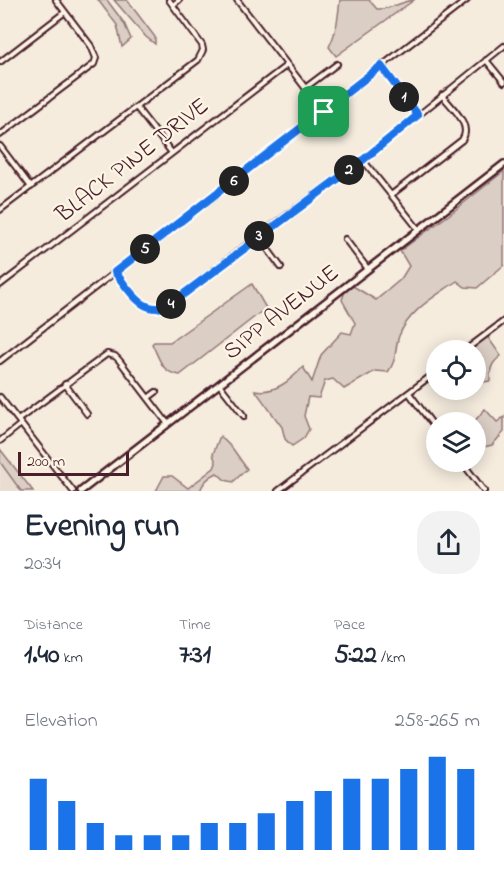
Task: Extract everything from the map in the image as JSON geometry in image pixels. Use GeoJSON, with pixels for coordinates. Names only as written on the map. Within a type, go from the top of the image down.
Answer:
{"type":"FeatureCollection","features":[{"type":"Feature","properties":{"kind":"street"},"geometry":{"type":"LineString","coordinates":[[0,135],[94,64],[95,53],[92,46],[56,0]]}},
{"type":"Feature","properties":{"kind":"street"},"geometry":{"type":"LineString","coordinates":[[0,210],[198,60],[203,50],[199,40],[169,0]]}},
{"type":"Feature","properties":{"kind":"street"},"geometry":{"type":"LineString","coordinates":[[173,5],[179,0]]}},
{"type":"Feature","properties":{"kind":"street"},"geometry":{"type":"LineString","coordinates":[[237,0],[324,112]]}},
{"type":"Feature","properties":{"kind":"street"},"geometry":{"type":"LineString","coordinates":[[0,361],[467,0]]}},
{"type":"Feature","properties":{"kind":"street"},"geometry":{"type":"LineString","coordinates":[[0,62],[65,12]]}},
{"type":"Feature","properties":{"kind":"street"},"geometry":{"type":"LineString","coordinates":[[115,272],[139,302],[154,309],[169,305],[258,236],[363,160],[504,46]]}},
{"type":"Feature","properties":{"kind":"street"},"geometry":{"type":"LineString","coordinates":[[486,60],[504,82]]}},
{"type":"Feature","properties":{"kind":"street"},"geometry":{"type":"LineString","coordinates":[[305,88],[337,64]]}},
{"type":"Feature","properties":{"kind":"street","name":"BLACK PINE DRIVE"},"geometry":{"type":"LineString","coordinates":[[0,285],[287,65]]}},
{"type":"Feature","properties":{"kind":"street"},"geometry":{"type":"LineString","coordinates":[[381,66],[418,115]]}},
{"type":"Feature","properties":{"kind":"street"},"geometry":{"type":"LineString","coordinates":[[391,195],[466,135],[466,127],[442,95]]}},
{"type":"Feature","properties":{"kind":"street"},"geometry":{"type":"LineString","coordinates":[[136,107],[172,153]]}},
{"type":"Feature","properties":{"kind":"street"},"geometry":{"type":"LineString","coordinates":[[0,146],[31,187]]}},
{"type":"Feature","properties":{"kind":"street"},"geometry":{"type":"LineString","coordinates":[[363,160],[418,230]]}},
{"type":"Feature","properties":{"kind":"street","name":"SIPP AVENUE"},"geometry":{"type":"LineString","coordinates":[[81,491],[504,164]]}},
{"type":"Feature","properties":{"kind":"street"},"geometry":{"type":"LineString","coordinates":[[258,236],[281,267]]}},
{"type":"Feature","properties":{"kind":"street"},"geometry":{"type":"LineString","coordinates":[[345,239],[368,269]]}},
{"type":"Feature","properties":{"kind":"street"},"geometry":{"type":"LineString","coordinates":[[479,340],[504,321]]}},
{"type":"Feature","properties":{"kind":"street"},"geometry":{"type":"LineString","coordinates":[[0,441],[65,384],[103,356],[110,354],[119,360],[168,424]]}},
{"type":"Feature","properties":{"kind":"street"},"geometry":{"type":"LineString","coordinates":[[278,491],[426,380]]}},
{"type":"Feature","properties":{"kind":"street"},"geometry":{"type":"LineString","coordinates":[[65,384],[87,414]]}},
{"type":"Feature","properties":{"kind":"street"},"geometry":{"type":"LineString","coordinates":[[219,384],[244,416]]}},
{"type":"Feature","properties":{"kind":"street"},"geometry":{"type":"LineString","coordinates":[[148,398],[156,392]]}},
{"type":"Feature","properties":{"kind":"street"},"geometry":{"type":"LineString","coordinates":[[409,393],[426,416]]}},
{"type":"Feature","properties":{"kind":"street"},"geometry":{"type":"LineString","coordinates":[[0,397],[73,491]]}},
{"type":"Feature","properties":{"kind":"street"},"geometry":{"type":"LineString","coordinates":[[470,472],[484,491]]}},
{"type":"Feature","properties":{"kind":"shaded area"},"geometry":{"type":"Polygon","coordinates":[[[98,0],[107,0],[124,23],[131,39],[122,47],[117,25],[98,0]]]}},
{"type":"Feature","properties":{"kind":"shaded area"},"geometry":{"type":"Polygon","coordinates":[[[114,0],[127,0],[155,37],[155,44],[146,37],[114,0]]]}},
{"type":"Feature","properties":{"kind":"shaded area"},"geometry":{"type":"Polygon","coordinates":[[[340,0],[369,0],[377,9],[414,0],[336,56],[329,47],[338,18],[340,0]]]}},
{"type":"Feature","properties":{"kind":"shaded area"},"geometry":{"type":"Polygon","coordinates":[[[504,171],[504,265],[477,288],[465,287],[457,281],[416,311],[399,336],[395,358],[388,372],[375,371],[344,389],[333,379],[325,381],[319,398],[308,397],[304,416],[309,429],[304,438],[292,446],[285,439],[282,427],[255,390],[275,388],[293,377],[303,367],[312,382],[321,355],[342,332],[351,334],[355,323],[342,300],[345,291],[353,286],[376,300],[401,279],[409,266],[400,251],[504,171]]]}},
{"type":"Feature","properties":{"kind":"shaded area"},"geometry":{"type":"Polygon","coordinates":[[[252,284],[266,308],[180,375],[165,368],[152,344],[154,342],[170,342],[252,284]]]}},
{"type":"Feature","properties":{"kind":"shaded area"},"geometry":{"type":"Polygon","coordinates":[[[487,336],[501,356],[492,367],[490,381],[486,382],[486,340],[482,340],[487,336]]]}},
{"type":"Feature","properties":{"kind":"shaded area"},"geometry":{"type":"Polygon","coordinates":[[[485,409],[497,422],[504,417],[504,432],[492,445],[486,446],[486,412],[482,412],[485,409]]]}},
{"type":"Feature","properties":{"kind":"shaded area"},"geometry":{"type":"Polygon","coordinates":[[[220,436],[233,449],[247,469],[233,482],[225,480],[217,473],[206,480],[200,491],[156,491],[164,476],[172,476],[188,488],[214,468],[216,463],[213,454],[220,436]]]}},
{"type":"Feature","properties":{"kind":"shaded area"},"geometry":{"type":"Polygon","coordinates":[[[0,449],[33,491],[21,491],[0,462],[0,449]]]}},
{"type":"Feature","properties":{"kind":"shaded area"},"geometry":{"type":"Polygon","coordinates":[[[0,460],[24,491],[0,491],[0,460]]]}},
{"type":"Feature","properties":{"kind":"route"},"geometry":{"type":"LineString","coordinates":[[381,66],[418,115],[363,160],[258,236],[169,305],[154,309],[139,302],[115,272],[324,112],[381,66]]}}]}
